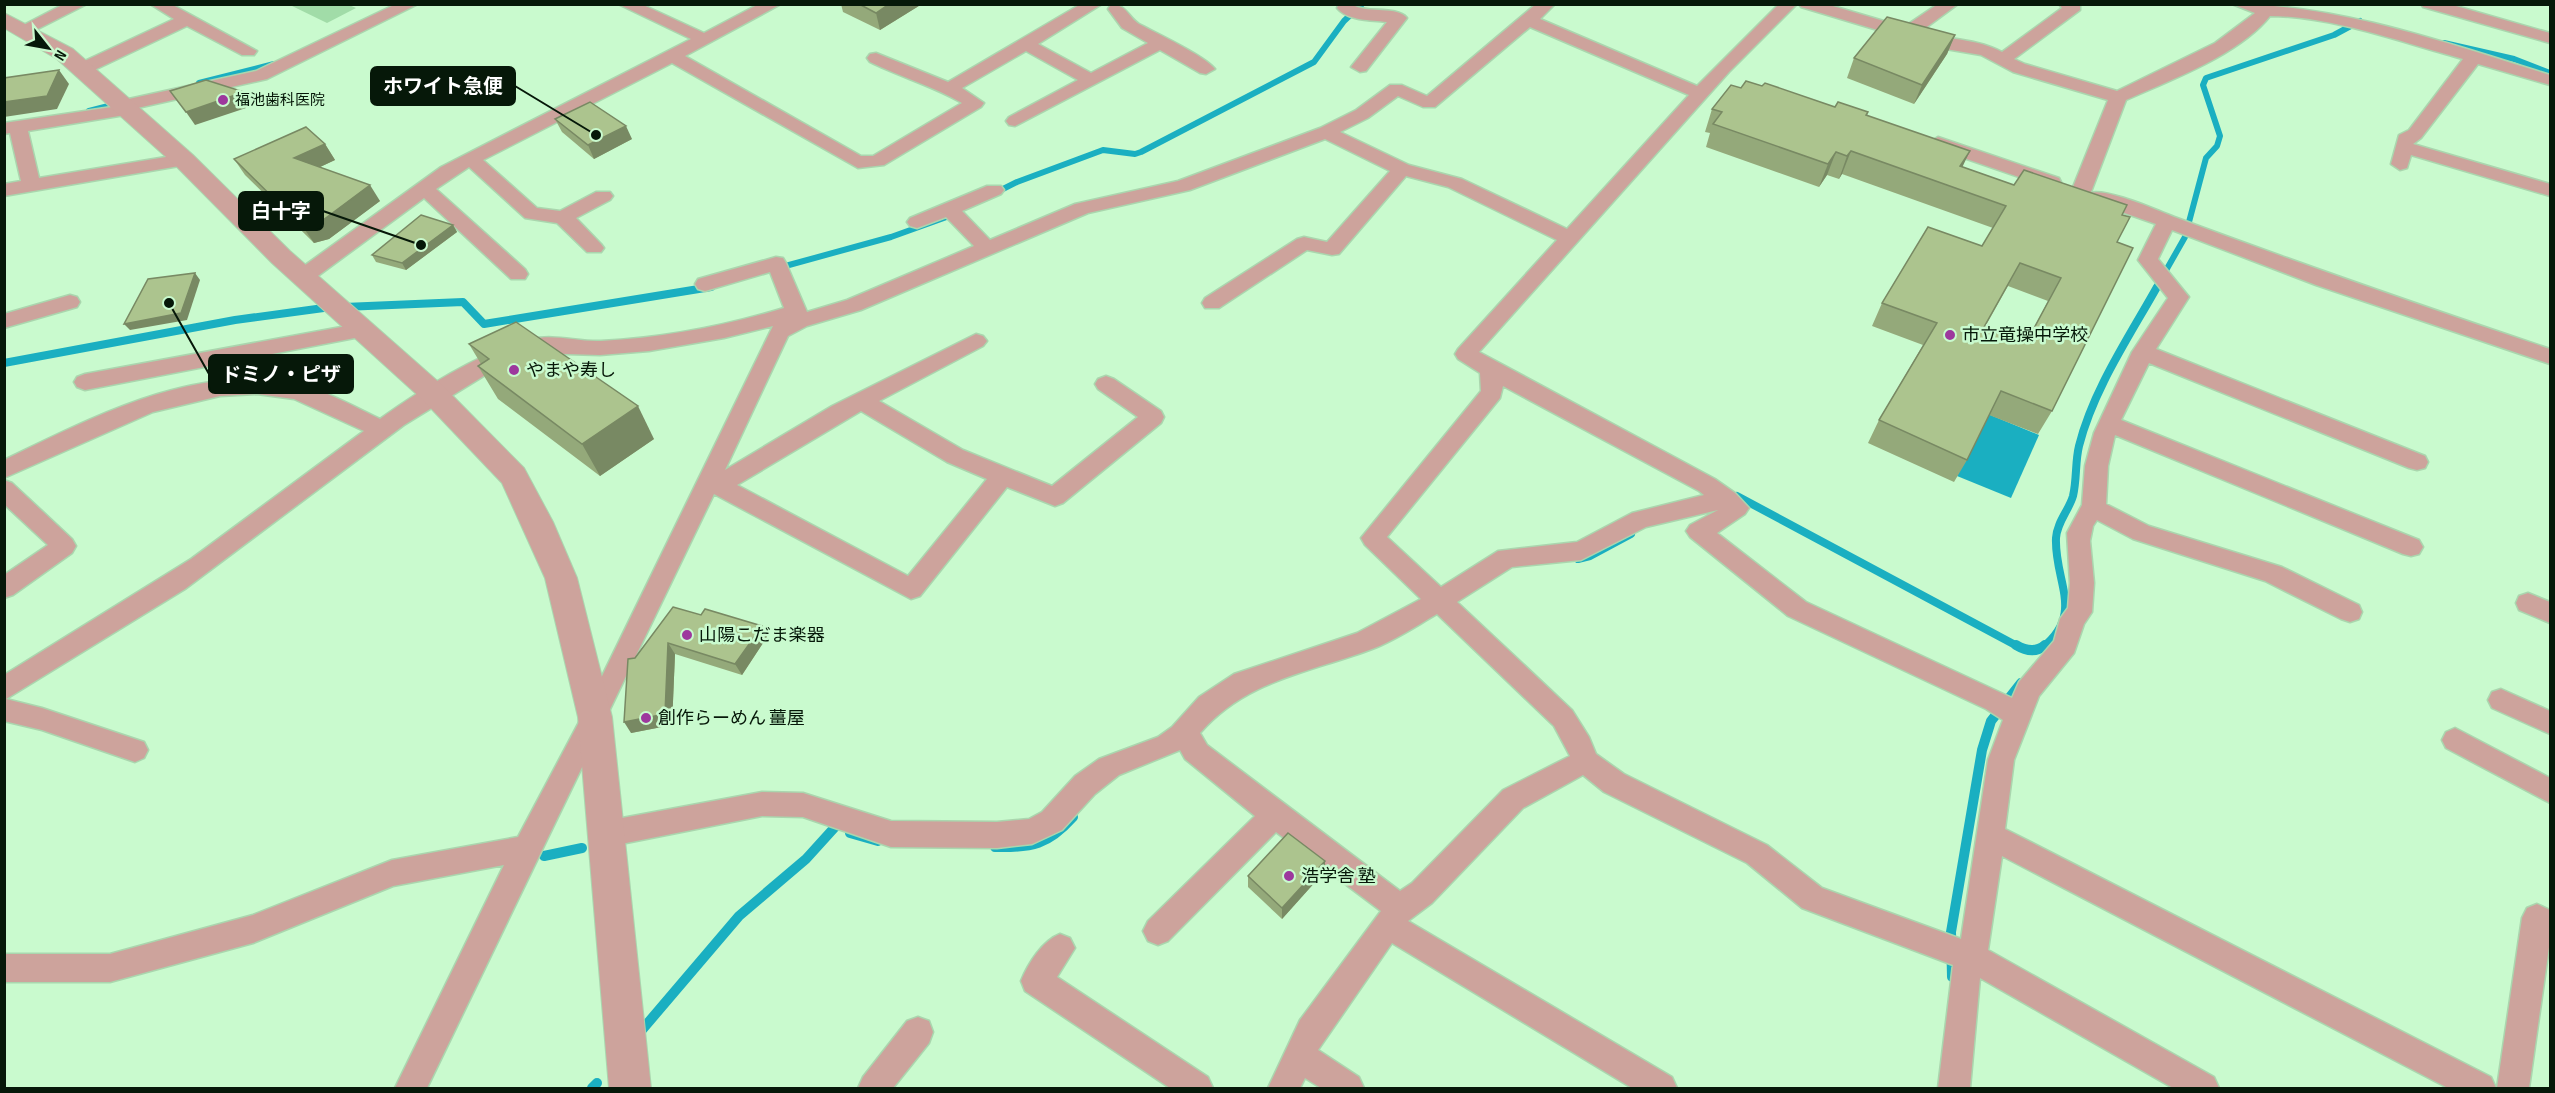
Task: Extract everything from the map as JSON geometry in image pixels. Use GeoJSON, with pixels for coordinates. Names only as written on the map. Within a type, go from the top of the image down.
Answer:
{"type":"FeatureCollection","features":[{"type":"Feature","properties":{"kind":"street"},"geometry":{"type":"LineString","coordinates":[[14,24],[79,4]]}},
{"type":"Feature","properties":{"kind":"street"},"geometry":{"type":"LineString","coordinates":[[158,4],[248,51]]}},
{"type":"Feature","properties":{"kind":"street"},"geometry":{"type":"LineString","coordinates":[[31,186],[11,128],[261,75],[410,4]]}},
{"type":"Feature","properties":{"kind":"street"},"geometry":{"type":"LineString","coordinates":[[626,4],[705,39]]}},
{"type":"Feature","properties":{"kind":"street"},"geometry":{"type":"LineString","coordinates":[[304,276],[448,171],[772,4]]}},
{"type":"Feature","properties":{"kind":"street"},"geometry":{"type":"LineString","coordinates":[[949,88],[1094,4]]}},
{"type":"Feature","properties":{"kind":"street"},"geometry":{"type":"LineString","coordinates":[[4,689],[198,567],[433,393],[526,348],[550,344],[599,348],[667,340],[854,305],[1082,208],[1183,186],[1326,132],[1362,114],[1396,89],[1429,103],[1547,4]]}},
{"type":"Feature","properties":{"kind":"street"},"geometry":{"type":"LineString","coordinates":[[1789,4],[1723,68],[1466,354],[1707,485],[1727,499],[1737,508],[1720,522],[1698,531],[1797,609],[2007,708]]}},
{"type":"Feature","properties":{"kind":"street"},"geometry":{"type":"LineString","coordinates":[[1807,4],[1940,43],[1966,45],[2019,68],[2118,97],[2220,47],[2251,26],[2265,11]]}},
{"type":"Feature","properties":{"kind":"street"},"geometry":{"type":"LineString","coordinates":[[1907,33],[1950,4]]}},
{"type":"Feature","properties":{"kind":"street"},"geometry":{"type":"LineString","coordinates":[[2002,59],[2073,7],[2067,4]]}},
{"type":"Feature","properties":{"kind":"street"},"geometry":{"type":"LineString","coordinates":[[2241,4],[2265,11],[2289,11],[2355,25],[2550,80]]}},
{"type":"Feature","properties":{"kind":"street"},"geometry":{"type":"LineString","coordinates":[[2301,4],[2357,14],[2362,4]]}},
{"type":"Feature","properties":{"kind":"street"},"geometry":{"type":"LineString","coordinates":[[2429,4],[2466,9],[2550,38]]}},
{"type":"Feature","properties":{"kind":"street"},"geometry":{"type":"LineString","coordinates":[[1107,7],[1134,5]]}},
{"type":"Feature","properties":{"kind":"street"},"geometry":{"type":"LineString","coordinates":[[1107,7],[1128,24],[1206,69]]}},
{"type":"Feature","properties":{"kind":"street"},"geometry":{"type":"LineString","coordinates":[[1352,10],[1400,18],[1360,67]]}},
{"type":"Feature","properties":{"kind":"street"},"geometry":{"type":"LineString","coordinates":[[82,69],[188,19]]}},
{"type":"Feature","properties":{"kind":"street"},"geometry":{"type":"LineString","coordinates":[[1529,20],[1701,94]]}},
{"type":"Feature","properties":{"kind":"street"},"geometry":{"type":"LineString","coordinates":[[14,24],[65,54],[184,160],[281,257],[433,393],[513,476],[537,522],[561,578],[595,717],[630,1089]]}},
{"type":"Feature","properties":{"kind":"street"},"geometry":{"type":"LineString","coordinates":[[1014,121],[1162,42]]}},
{"type":"Feature","properties":{"kind":"street"},"geometry":{"type":"LineString","coordinates":[[1026,44],[1090,80]]}},
{"type":"Feature","properties":{"kind":"street"},"geometry":{"type":"LineString","coordinates":[[673,56],[858,162],[876,161],[975,104],[949,88],[904,72],[876,58]]}},
{"type":"Feature","properties":{"kind":"street"},"geometry":{"type":"LineString","coordinates":[[2474,57],[2415,134],[2405,139],[2401,156],[2550,190]]}},
{"type":"Feature","properties":{"kind":"street"},"geometry":{"type":"LineString","coordinates":[[2081,192],[2118,97]]}},
{"type":"Feature","properties":{"kind":"street"},"geometry":{"type":"LineString","coordinates":[[1326,132],[1402,169],[1455,183],[1569,238]]}},
{"type":"Feature","properties":{"kind":"street"},"geometry":{"type":"LineString","coordinates":[[1938,143],[2182,226],[2323,280],[2550,357]]}},
{"type":"Feature","properties":{"kind":"street"},"geometry":{"type":"LineString","coordinates":[[471,159],[532,214],[563,217],[603,196]]}},
{"type":"Feature","properties":{"kind":"street"},"geometry":{"type":"LineString","coordinates":[[4,190],[184,160]]}},
{"type":"Feature","properties":{"kind":"street"},"geometry":{"type":"LineString","coordinates":[[1212,303],[1304,243],[1332,249],[1402,169]]}},
{"type":"Feature","properties":{"kind":"street"},"geometry":{"type":"LineString","coordinates":[[424,188],[518,274]]}},
{"type":"Feature","properties":{"kind":"street"},"geometry":{"type":"LineString","coordinates":[[917,222],[952,212],[994,190]]}},
{"type":"Feature","properties":{"kind":"street"},"geometry":{"type":"LineString","coordinates":[[952,212],[987,248]]}},
{"type":"Feature","properties":{"kind":"street"},"geometry":{"type":"LineString","coordinates":[[563,217],[594,248]]}},
{"type":"Feature","properties":{"kind":"street"},"geometry":{"type":"LineString","coordinates":[[1960,953],[1976,941],[2007,708],[2028,690],[2065,646],[2073,619],[2080,612],[2083,578],[2077,541],[2081,520],[2094,508],[2099,454],[2143,352],[2179,297],[2148,260],[2182,226]]}},
{"type":"Feature","properties":{"kind":"street"},"geometry":{"type":"LineString","coordinates":[[705,284],[776,263],[798,316]]}},
{"type":"Feature","properties":{"kind":"street"},"geometry":{"type":"LineString","coordinates":[[4,321],[70,302]]}},
{"type":"Feature","properties":{"kind":"street"},"geometry":{"type":"LineString","coordinates":[[85,382],[347,315]]}},
{"type":"Feature","properties":{"kind":"street"},"geometry":{"type":"LineString","coordinates":[[411,1089],[527,848],[712,485],[780,331],[798,316]]}},
{"type":"Feature","properties":{"kind":"street"},"geometry":{"type":"LineString","coordinates":[[712,485],[862,401],[976,341]]}},
{"type":"Feature","properties":{"kind":"street"},"geometry":{"type":"LineString","coordinates":[[2143,352],[2417,462]]}},
{"type":"Feature","properties":{"kind":"street"},"geometry":{"type":"LineString","coordinates":[[1490,369],[1494,380],[1492,393],[1373,538],[1563,718],[1580,745],[1585,761],[1614,783],[1757,854],[1812,898],[1960,953],[2203,1089]]}},
{"type":"Feature","properties":{"kind":"street"},"geometry":{"type":"LineString","coordinates":[[862,401],[955,456],[1054,497],[1153,417],[1106,384]]}},
{"type":"Feature","properties":{"kind":"street"},"geometry":{"type":"LineString","coordinates":[[4,470],[97,426],[186,394],[264,386],[297,392],[382,430]]}},
{"type":"Feature","properties":{"kind":"street"},"geometry":{"type":"LineString","coordinates":[[2110,424],[2411,547]]}},
{"type":"Feature","properties":{"kind":"street"},"geometry":{"type":"LineString","coordinates":[[712,485],[911,589],[1003,475]]}},
{"type":"Feature","properties":{"kind":"street"},"geometry":{"type":"LineString","coordinates":[[4,489],[64,546],[4,588]]}},
{"type":"Feature","properties":{"kind":"street"},"geometry":{"type":"LineString","coordinates":[[606,834],[762,804],[803,805],[891,834],[997,835],[1032,831],[1052,821],[1085,785],[1109,767],[1167,745],[1181,735],[1208,705],[1243,682],[1366,641],[1438,602],[1507,558],[1581,550],[1640,519],[1727,499]]}},
{"type":"Feature","properties":{"kind":"street"},"geometry":{"type":"LineString","coordinates":[[2094,508],[2142,533],[2273,574],[2350,612]]}},
{"type":"Feature","properties":{"kind":"street"},"geometry":{"type":"LineString","coordinates":[[2528,603],[2550,613]]}},
{"type":"Feature","properties":{"kind":"street"},"geometry":{"type":"LineString","coordinates":[[2500,699],[2550,723]]}},
{"type":"Feature","properties":{"kind":"street"},"geometry":{"type":"LineString","coordinates":[[4,710],[42,719],[135,750]]}},
{"type":"Feature","properties":{"kind":"street"},"geometry":{"type":"LineString","coordinates":[[1181,735],[1192,743],[1194,751],[1275,815],[1394,916],[1661,1089]]}},
{"type":"Feature","properties":{"kind":"street"},"geometry":{"type":"LineString","coordinates":[[2455,740],[2550,791]]}},
{"type":"Feature","properties":{"kind":"street"},"geometry":{"type":"LineString","coordinates":[[1284,1089],[1311,1031],[1394,916],[1422,893],[1513,799],[1585,761]]}},
{"type":"Feature","properties":{"kind":"street"},"geometry":{"type":"LineString","coordinates":[[1158,931],[1275,815]]}},
{"type":"Feature","properties":{"kind":"street"},"geometry":{"type":"LineString","coordinates":[[1991,836],[2480,1089]]}},
{"type":"Feature","properties":{"kind":"street"},"geometry":{"type":"LineString","coordinates":[[4,968],[110,968],[253,929],[392,873],[527,848]]}},
{"type":"Feature","properties":{"kind":"street"},"geometry":{"type":"LineString","coordinates":[[2513,1089],[2537,918],[2550,926]]}},
{"type":"Feature","properties":{"kind":"street"},"geometry":{"type":"LineString","coordinates":[[1060,948],[1036,981],[1197,1089]]}},
{"type":"Feature","properties":{"kind":"street"},"geometry":{"type":"LineString","coordinates":[[1954,1089],[1966,970],[1960,953]]}},
{"type":"Feature","properties":{"kind":"street"},"geometry":{"type":"LineString","coordinates":[[874,1089],[918,1032]]}},
{"type":"Feature","properties":{"kind":"street"},"geometry":{"type":"LineString","coordinates":[[1299,1056],[1348,1089]]}},
{"type":"Feature","properties":{"kind":"green space"},"geometry":{"type":"Polygon","coordinates":[[[290,5],[349,5],[356,8],[327,23],[290,5]]]}},
{"type":"Feature","properties":{"kind":"water"},"geometry":{"type":"Polygon","coordinates":[[[1988,414],[2039,435],[2011,498],[1957,476],[1988,414]]]}},
{"type":"Feature","properties":{"kind":"building"},"geometry":{"type":"Polygon","coordinates":[[[859,4],[889,4],[876,13],[859,4]]]}},
{"type":"Feature","properties":{"kind":"building"},"geometry":{"type":"Polygon","coordinates":[[[1887,17],[1955,35],[1922,85],[1854,58],[1887,17]]]}},
{"type":"Feature","properties":{"kind":"building"},"geometry":{"type":"Polygon","coordinates":[[[59,70],[47,96],[4,102],[4,78],[59,70]]]}},
{"type":"Feature","properties":{"kind":"building"},"geometry":{"type":"Polygon","coordinates":[[[206,80],[244,92],[186,112],[170,91],[206,80]]]}},
{"type":"Feature","properties":{"kind":"building"},"geometry":{"type":"Polygon","coordinates":[[[1746,81],[1762,86],[1765,83],[1835,107],[1838,102],[1868,112],[1866,115],[1970,151],[1960,166],[2014,185],[2024,170],[2127,205],[2122,215],[2130,217],[2117,242],[2133,248],[2052,411],[2001,391],[1967,460],[1879,420],[1937,323],[1882,303],[1928,227],[1982,246],[2006,206],[1851,151],[1847,156],[1836,152],[1828,164],[1713,124],[1722,112],[1712,109],[1731,85],[1741,88],[1746,81]],[[2020,263],[1984,327],[2026,343],[2061,278],[2020,263]]]}},
{"type":"Feature","properties":{"kind":"building"},"geometry":{"type":"Polygon","coordinates":[[[590,102],[626,126],[588,145],[555,119],[590,102]]]}},
{"type":"Feature","properties":{"kind":"building"},"geometry":{"type":"Polygon","coordinates":[[[306,127],[325,144],[294,158],[370,185],[319,223],[303,227],[234,159],[306,127]]]}},
{"type":"Feature","properties":{"kind":"building"},"geometry":{"type":"Polygon","coordinates":[[[421,215],[453,225],[402,263],[372,255],[421,215]]]}},
{"type":"Feature","properties":{"kind":"building"},"geometry":{"type":"Polygon","coordinates":[[[195,273],[181,313],[124,324],[148,279],[195,273]]]}},
{"type":"Feature","properties":{"kind":"building"},"geometry":{"type":"Polygon","coordinates":[[[516,322],[638,406],[582,444],[478,366],[489,359],[469,344],[516,322]]]}},
{"type":"Feature","properties":{"kind":"building"},"geometry":{"type":"Polygon","coordinates":[[[673,607],[701,615],[705,609],[762,626],[735,664],[668,643],[665,714],[624,722],[628,659],[635,658],[673,607]]]}},
{"type":"Feature","properties":{"kind":"building","name":"浩学舎 塾"},"geometry":{"type":"Polygon","coordinates":[[[1288,833],[1325,861],[1282,908],[1248,876],[1288,833]]]}},
{"type":"Feature","properties":{"kind":"waterway"},"geometry":{"type":"LineString","coordinates":[[993,194],[1017,182],[1103,150],[1135,154],[1141,152],[1314,62],[1344,21],[1362,4]]}},
{"type":"Feature","properties":{"kind":"waterway"},"geometry":{"type":"LineString","coordinates":[[2262,4],[2280,7]]}},
{"type":"Feature","properties":{"kind":"waterway"},"geometry":{"type":"LineString","coordinates":[[2156,288],[2185,237],[2206,158],[2217,146],[2220,136],[2203,85],[2206,78],[2334,35],[2360,21]]}},
{"type":"Feature","properties":{"kind":"waterway"},"geometry":{"type":"LineString","coordinates":[[2444,43],[2514,59],[2550,73]]}},
{"type":"Feature","properties":{"kind":"waterway"},"geometry":{"type":"LineString","coordinates":[[199,83],[274,64]]}},
{"type":"Feature","properties":{"kind":"waterway"},"geometry":{"type":"LineString","coordinates":[[89,111],[120,103]]}},
{"type":"Feature","properties":{"kind":"waterway"},"geometry":{"type":"LineString","coordinates":[[778,268],[891,237],[955,214]]}},
{"type":"Feature","properties":{"kind":"waterway"},"geometry":{"type":"LineString","coordinates":[[344,307],[463,302],[484,324],[711,287],[702,288]]}},
{"type":"Feature","properties":{"kind":"waterway"},"geometry":{"type":"LineString","coordinates":[[2045,645],[2056,634],[2065,609],[2056,538],[2073,496],[2078,452],[2085,425],[2102,384],[2157,287]]}},
{"type":"Feature","properties":{"kind":"waterway"},"geometry":{"type":"LineString","coordinates":[[4,363],[235,320],[331,307]]}},
{"type":"Feature","properties":{"kind":"waterway"},"geometry":{"type":"LineString","coordinates":[[1737,496],[2019,647]]}},
{"type":"Feature","properties":{"kind":"waterway"},"geometry":{"type":"LineString","coordinates":[[1578,559],[1590,556],[1631,534]]}},
{"type":"Feature","properties":{"kind":"waterway"},"geometry":{"type":"LineString","coordinates":[[2016,645],[2031,650],[2045,645]]}},
{"type":"Feature","properties":{"kind":"waterway"},"geometry":{"type":"LineString","coordinates":[[1952,977],[1951,932],[1982,750],[1991,721],[2021,683]]}},
{"type":"Feature","properties":{"kind":"waterway"},"geometry":{"type":"LineString","coordinates":[[995,847],[1019,847],[1038,843],[1055,834],[1073,817]]}},
{"type":"Feature","properties":{"kind":"waterway"},"geometry":{"type":"LineString","coordinates":[[641,1031],[739,916],[806,859],[835,827]]}},
{"type":"Feature","properties":{"kind":"waterway"},"geometry":{"type":"LineString","coordinates":[[850,833],[878,841]]}},
{"type":"Feature","properties":{"kind":"waterway"},"geometry":{"type":"LineString","coordinates":[[544,856],[582,848]]}},
{"type":"Feature","properties":{"kind":"waterway"},"geometry":{"type":"LineString","coordinates":[[592,1088],[597,1083]]}},
{"type":"Feature","properties":{"kind":"place","name":"福池歯科医院"},"geometry":{"type":"Point","coordinates":[223,100]}},
{"type":"Feature","properties":{"kind":"place","name":"ホワイト急便"},"geometry":{"type":"Point","coordinates":[596,135]}},
{"type":"Feature","properties":{"kind":"place","name":"白十字"},"geometry":{"type":"Point","coordinates":[421,245]}},
{"type":"Feature","properties":{"kind":"place","name":"ドミノ・ピザ"},"geometry":{"type":"Point","coordinates":[169,303]}},
{"type":"Feature","properties":{"kind":"place","name":"市立竜操中学校"},"geometry":{"type":"Point","coordinates":[1950,335]}},
{"type":"Feature","properties":{"kind":"place","name":"やまや寿し"},"geometry":{"type":"Point","coordinates":[514,370]}},
{"type":"Feature","properties":{"kind":"place","name":"山陽こだま楽器"},"geometry":{"type":"Point","coordinates":[687,635]}},
{"type":"Feature","properties":{"kind":"place","name":"創作らーめん 薑屋"},"geometry":{"type":"Point","coordinates":[646,718]}},
{"type":"Feature","properties":{"kind":"place","name":"浩学舎 塾"},"geometry":{"type":"Point","coordinates":[1289,876]}}]}
